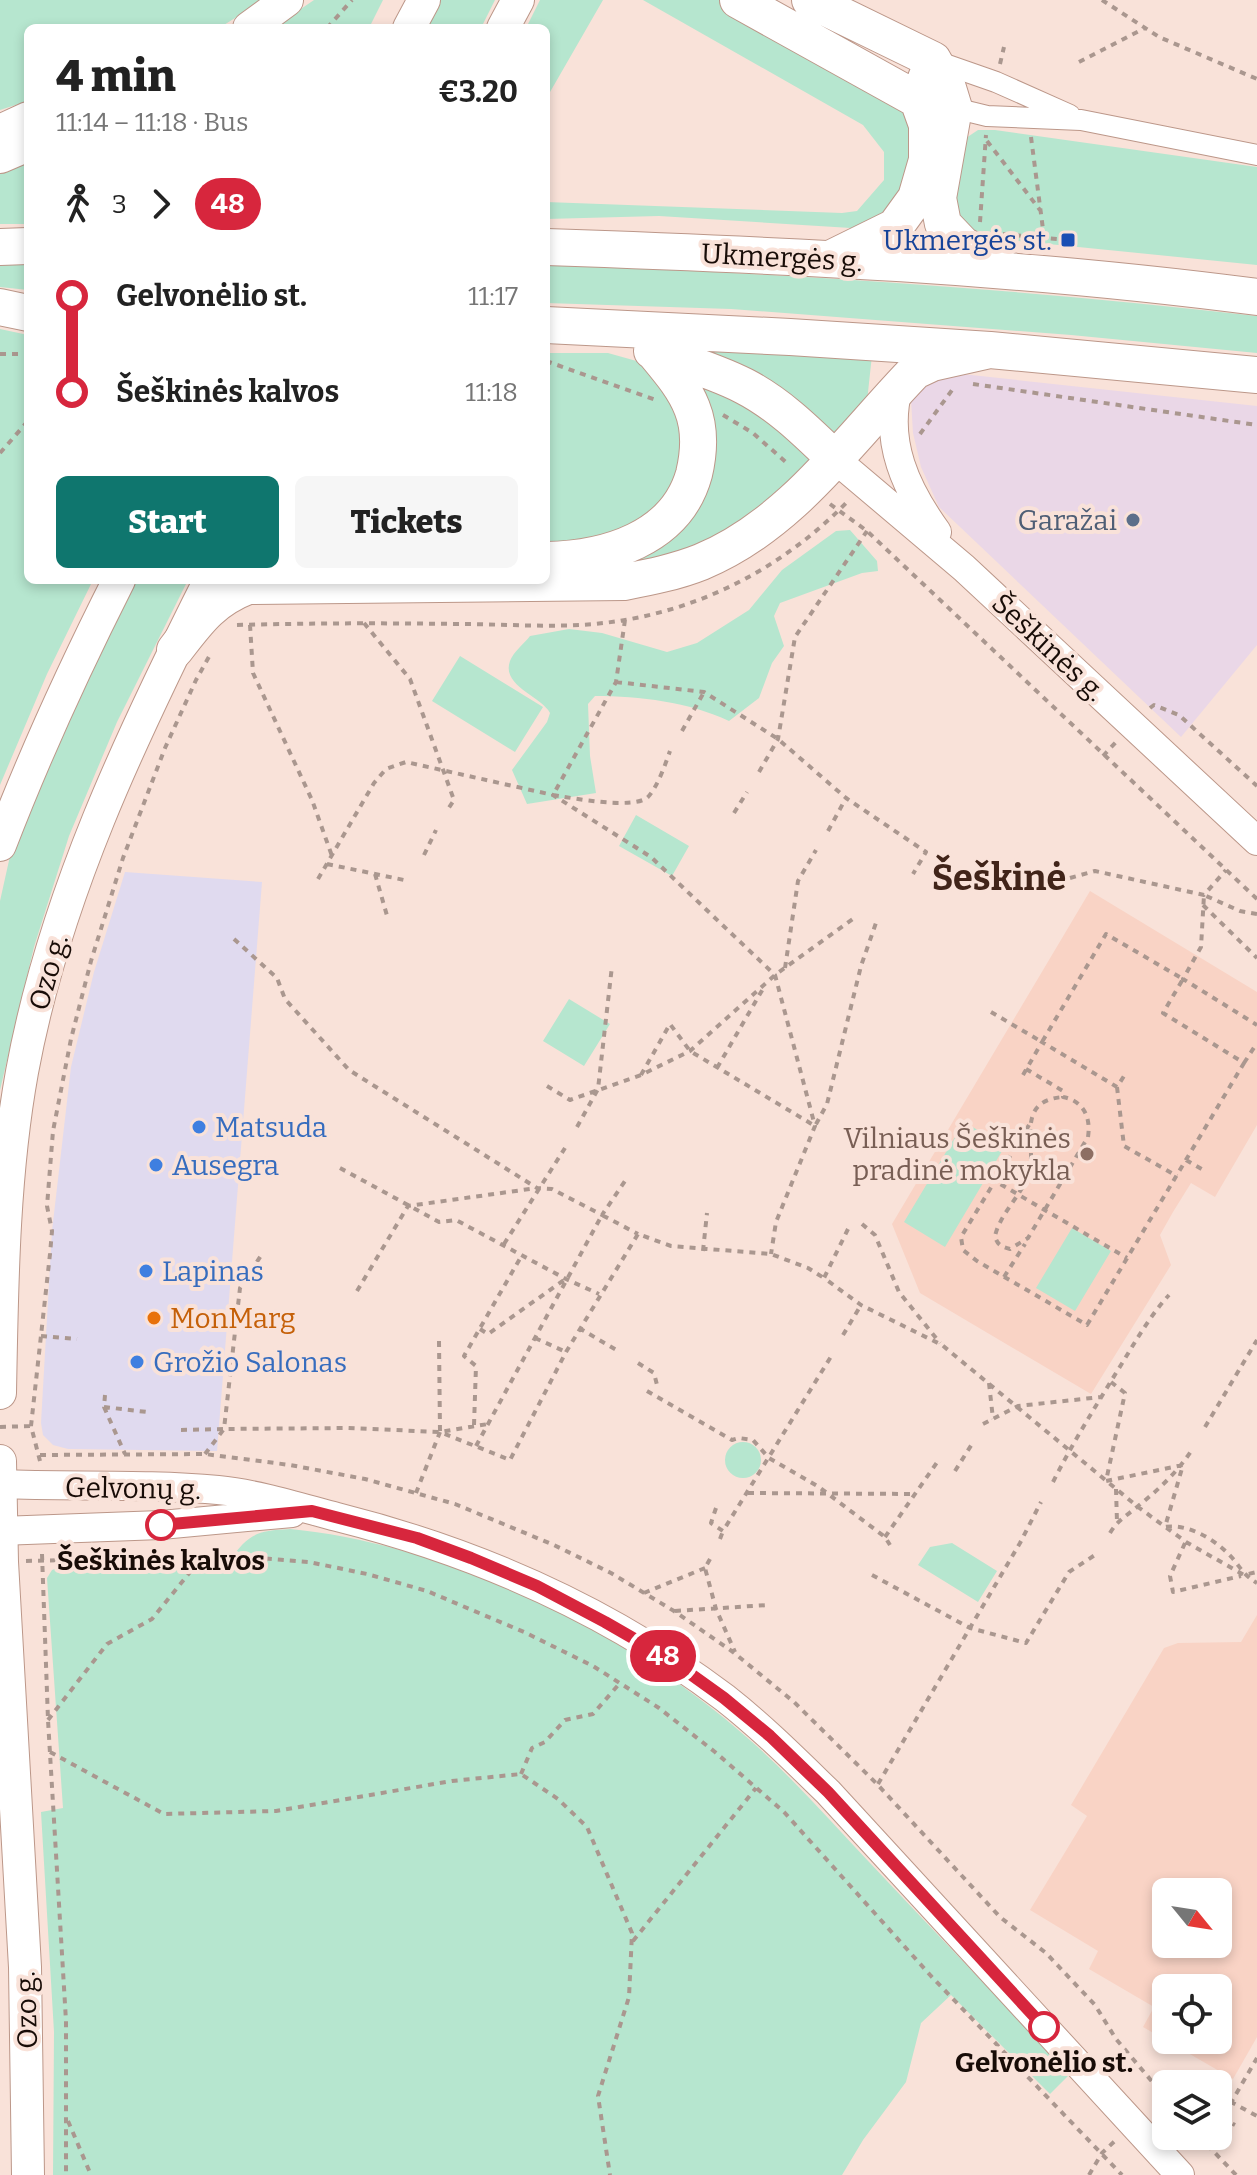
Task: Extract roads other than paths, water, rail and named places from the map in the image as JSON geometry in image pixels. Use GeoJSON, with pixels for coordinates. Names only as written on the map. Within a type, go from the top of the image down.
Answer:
{"type":"FeatureCollection","features":[{"type":"Feature","properties":{"kind":"highway"},"geometry":{"type":"LineString","coordinates":[[738,0],[918,100]]}},
{"type":"Feature","properties":{"kind":"highway"},"geometry":{"type":"LineString","coordinates":[[810,0],[933,60],[947,85],[971,112],[938,198],[943,224],[963,245],[1009,271]]}},
{"type":"Feature","properties":{"kind":"highway"},"geometry":{"type":"LineString","coordinates":[[831,259],[895,227],[916,198],[927,160],[927,125],[918,100],[933,60]]}},
{"type":"Feature","properties":{"kind":"highway"},"geometry":{"type":"LineString","coordinates":[[0,155],[24,145]]}},
{"type":"Feature","properties":{"kind":"highway"},"geometry":{"type":"LineString","coordinates":[[0,247],[24,246]]}},
{"type":"Feature","properties":{"kind":"highway","name":"Ukmergės g."},"geometry":{"type":"LineString","coordinates":[[550,247],[831,259],[1009,271],[1257,297]]}},
{"type":"Feature","properties":{"kind":"highway"},"geometry":{"type":"LineString","coordinates":[[0,307],[24,312]]}},
{"type":"Feature","properties":{"kind":"highway"},"geometry":{"type":"LineString","coordinates":[[556,325],[990,350],[1257,375]]}},
{"type":"Feature","properties":{"kind":"highway"},"geometry":{"type":"LineString","coordinates":[[556,325],[654,352],[746,387],[798,423],[835,459]]}},
{"type":"Feature","properties":{"kind":"highway"},"geometry":{"type":"LineString","coordinates":[[550,582],[624,582],[666,574],[703,561],[767,522],[835,459],[915,371],[932,363],[990,350]]}},
{"type":"Feature","properties":{"kind":"highway"},"geometry":{"type":"LineString","coordinates":[[550,560],[600,555],[620,549],[667,521],[691,484],[698,437],[692,408],[677,381],[654,352]]}},
{"type":"Feature","properties":{"kind":"highway"},"geometry":{"type":"LineString","coordinates":[[175,650],[203,614],[239,584]]}},
{"type":"Feature","properties":{"kind":"main road"},"geometry":{"type":"LineString","coordinates":[[254,24],[287,0]]}},
{"type":"Feature","properties":{"kind":"main road"},"geometry":{"type":"LineString","coordinates":[[411,24],[424,0]]}},
{"type":"Feature","properties":{"kind":"main road"},"geometry":{"type":"LineString","coordinates":[[505,24],[518,0]]}},
{"type":"Feature","properties":{"kind":"main road"},"geometry":{"type":"LineString","coordinates":[[0,131],[24,120]]}},
{"type":"Feature","properties":{"kind":"main road"},"geometry":{"type":"LineString","coordinates":[[898,389],[893,424],[904,479],[916,502],[964,568]]}},
{"type":"Feature","properties":{"kind":"main road","name":"Šeškinės g."},"geometry":{"type":"LineString","coordinates":[[835,459],[964,568],[1257,841]]}},
{"type":"Feature","properties":{"kind":"main road"},"geometry":{"type":"LineString","coordinates":[[0,845],[38,749],[117,584]]}},
{"type":"Feature","properties":{"kind":"main road","name":"Ozo g."},"geometry":{"type":"LineString","coordinates":[[0,1393],[2,1277],[14,1129],[22,1072],[34,1021],[55,941],[87,843],[208,584]]}},
{"type":"Feature","properties":{"kind":"main road","name":"Ozo g."},"geometry":{"type":"LineString","coordinates":[[0,1461],[1,1531],[25,1967],[28,2175]]}},
{"type":"Feature","properties":{"kind":"main road","name":"Gelvonų g."},"geometry":{"type":"LineString","coordinates":[[0,1484],[221,1490],[312,1511],[417,1538],[537,1586],[632,1637],[724,1698],[770,1736],[828,1792],[1180,2175]]}},
{"type":"Feature","properties":{"kind":"main road","name":"Gelvonų g."},"geometry":{"type":"LineString","coordinates":[[1,1531],[161,1525],[312,1511]]}},
{"type":"Feature","properties":{"kind":"street"},"geometry":{"type":"LineString","coordinates":[[933,60],[996,82],[1081,120]]}},
{"type":"Feature","properties":{"kind":"street"},"geometry":{"type":"LineString","coordinates":[[918,100],[971,112],[1081,120],[1257,155]]}},
{"type":"Feature","properties":{"kind":"place","name":"Ukmergės st."},"geometry":{"type":"Point","coordinates":[1068,240]}},
{"type":"Feature","properties":{"kind":"place","name":"Garažai"},"geometry":{"type":"Point","coordinates":[1133,520]}},
{"type":"Feature","properties":{"kind":"place","name":"Matsuda"},"geometry":{"type":"Point","coordinates":[199,1127]}},
{"type":"Feature","properties":{"kind":"place","name":"Vilniaus Šeškinės pradinė mokykla"},"geometry":{"type":"Point","coordinates":[1087,1154]}},
{"type":"Feature","properties":{"kind":"place","name":"Ausegra"},"geometry":{"type":"Point","coordinates":[156,1165]}},
{"type":"Feature","properties":{"kind":"place","name":"Lapinas"},"geometry":{"type":"Point","coordinates":[146,1271]}},
{"type":"Feature","properties":{"kind":"place","name":"MonMarg"},"geometry":{"type":"Point","coordinates":[154,1318]}},
{"type":"Feature","properties":{"kind":"place","name":"Grožio Salonas"},"geometry":{"type":"Point","coordinates":[137,1362]}},
{"type":"Feature","properties":{"kind":"place","name":"Šeškinės kalvos"},"geometry":{"type":"Point","coordinates":[161,1525]}},
{"type":"Feature","properties":{"kind":"place","name":"Gelvonėlio st."},"geometry":{"type":"Point","coordinates":[1044,2027]}},
{"type":"Feature","properties":{"kind":"district","name":"Šeškinė"},"geometry":{"type":"Point","coordinates":[999,877]}}]}
